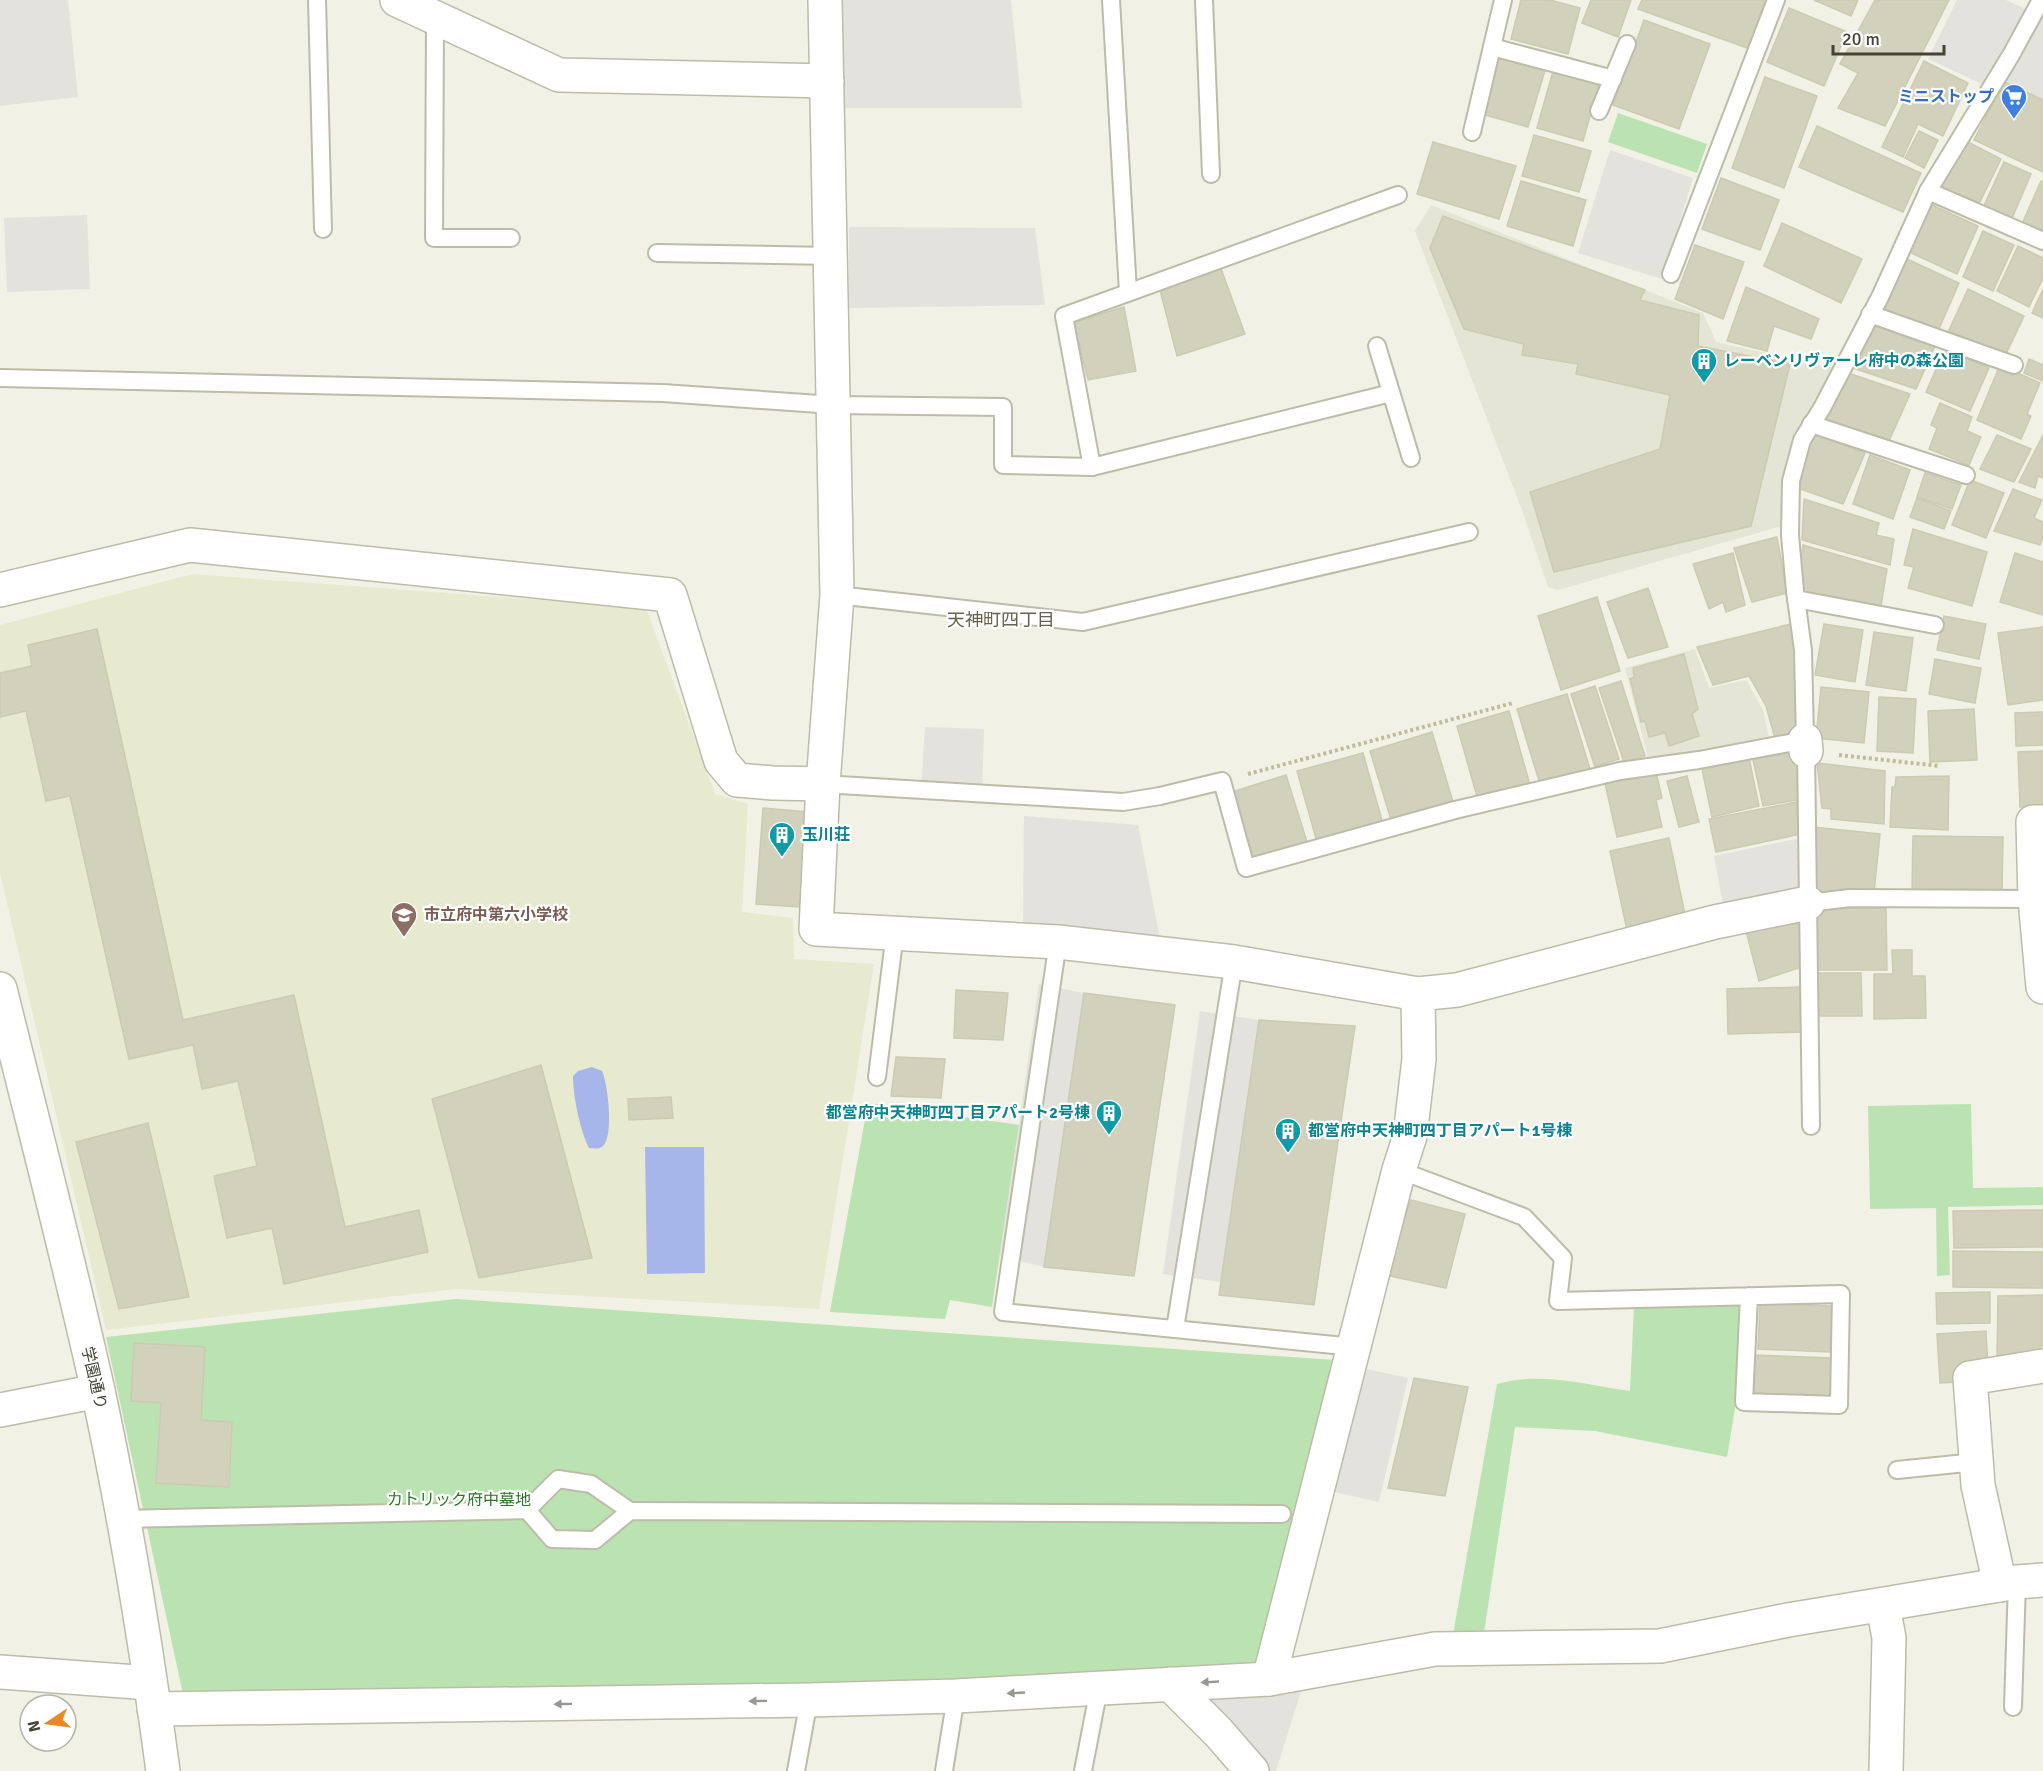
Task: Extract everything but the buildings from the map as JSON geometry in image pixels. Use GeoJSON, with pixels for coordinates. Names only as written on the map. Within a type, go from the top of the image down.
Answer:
{"type":"FeatureCollection","features":[{"type":"Feature","properties":{"kind":"street"},"geometry":{"type":"LineString","coordinates":[[825,0],[837,595],[823,784],[816,929],[1058,942],[1234,962],[1418,994],[1457,990],[1715,922],[1808,903]]}},
{"type":"Feature","properties":{"kind":"street"},"geometry":{"type":"LineString","coordinates":[[415,6],[559,75],[827,81]]}},
{"type":"Feature","properties":{"kind":"street"},"geometry":{"type":"LineString","coordinates":[[0,590],[190,545],[670,595],[721,761],[737,780],[823,784]]}},
{"type":"Feature","properties":{"kind":"street"},"geometry":{"type":"LineString","coordinates":[[2043,822],[2033,822],[2035,899],[2043,987]]}},
{"type":"Feature","properties":{"kind":"street","name":"学園通り"},"geometry":{"type":"LineString","coordinates":[[0,989],[98,1391],[123,1519],[163,1771]]}},
{"type":"Feature","properties":{"kind":"street"},"geometry":{"type":"LineString","coordinates":[[1269,1679],[1399,1170],[1410,1136],[1419,1059],[1418,994]]}},
{"type":"Feature","properties":{"kind":"street"},"geometry":{"type":"LineString","coordinates":[[0,1672],[152,1696],[809,1700],[956,1696],[1269,1679],[1435,1649],[1660,1646],[1788,1620],[2020,1582],[1978,1485],[1970,1378],[2043,1366]]}},
{"type":"Feature","properties":{"kind":"street"},"geometry":{"type":"LineString","coordinates":[[0,1410],[98,1391]]}},
{"type":"Feature","properties":{"kind":"street"},"geometry":{"type":"LineString","coordinates":[[1883,1606],[1889,1638],[1886,1771]]}},
{"type":"Feature","properties":{"kind":"street"},"geometry":{"type":"LineString","coordinates":[[1170,1684],[1218,1732],[1252,1771]]}},
{"type":"Feature","properties":{"kind":"lane"},"geometry":{"type":"LineString","coordinates":[[317,0],[323,229]]}},
{"type":"Feature","properties":{"kind":"lane"},"geometry":{"type":"LineString","coordinates":[[1111,0],[1128,292]]}},
{"type":"Feature","properties":{"kind":"lane"},"geometry":{"type":"LineString","coordinates":[[1204,0],[1211,174]]}},
{"type":"Feature","properties":{"kind":"lane"},"geometry":{"type":"LineString","coordinates":[[1472,132],[1503,0]]}},
{"type":"Feature","properties":{"kind":"lane"},"geometry":{"type":"LineString","coordinates":[[1671,274],[1776,0]]}},
{"type":"Feature","properties":{"kind":"lane"},"geometry":{"type":"LineString","coordinates":[[1811,1126],[1806,720],[1803,650],[1790,535],[1791,481],[1802,440],[1822,408],[1870,314],[1928,191],[2011,55],[2041,0]]}},
{"type":"Feature","properties":{"kind":"lane"},"geometry":{"type":"LineString","coordinates":[[415,6],[434,238],[511,238]]}},
{"type":"Feature","properties":{"kind":"lane"},"geometry":{"type":"LineString","coordinates":[[1599,111],[1628,44]]}},
{"type":"Feature","properties":{"kind":"lane"},"geometry":{"type":"LineString","coordinates":[[1492,47],[1613,79]]}},
{"type":"Feature","properties":{"kind":"lane"},"geometry":{"type":"LineString","coordinates":[[1928,191],[2043,241]]}},
{"type":"Feature","properties":{"kind":"lane"},"geometry":{"type":"LineString","coordinates":[[1092,467],[1064,316],[1398,195]]}},
{"type":"Feature","properties":{"kind":"lane"},"geometry":{"type":"LineString","coordinates":[[657,253],[830,255]]}},
{"type":"Feature","properties":{"kind":"lane"},"geometry":{"type":"LineString","coordinates":[[1870,314],[2014,364]]}},
{"type":"Feature","properties":{"kind":"lane"},"geometry":{"type":"LineString","coordinates":[[1377,346],[1411,458]]}},
{"type":"Feature","properties":{"kind":"lane"},"geometry":{"type":"LineString","coordinates":[[0,378],[663,393],[833,405],[1003,407],[1003,465],[1092,467],[1391,393]]}},
{"type":"Feature","properties":{"kind":"lane"},"geometry":{"type":"LineString","coordinates":[[1811,424],[1966,475]]}},
{"type":"Feature","properties":{"kind":"lane"},"geometry":{"type":"LineString","coordinates":[[837,595],[1083,622],[1469,532]]}},
{"type":"Feature","properties":{"kind":"lane"},"geometry":{"type":"LineString","coordinates":[[1796,599],[1935,625]]}},
{"type":"Feature","properties":{"kind":"lane"},"geometry":{"type":"LineString","coordinates":[[823,784],[1123,802],[1160,796],[1222,781],[1246,868],[1455,810],[1620,771],[1805,745]]}},
{"type":"Feature","properties":{"kind":"lane"},"geometry":{"type":"LineString","coordinates":[[1808,903],[1850,898],[2035,899]]}},
{"type":"Feature","properties":{"kind":"lane"},"geometry":{"type":"LineString","coordinates":[[877,1077],[895,933]]}},
{"type":"Feature","properties":{"kind":"lane"},"geometry":{"type":"LineString","coordinates":[[1058,942],[1003,1312],[1354,1347]]}},
{"type":"Feature","properties":{"kind":"lane"},"geometry":{"type":"LineString","coordinates":[[1175,1329],[1234,962]]}},
{"type":"Feature","properties":{"kind":"lane"},"geometry":{"type":"LineString","coordinates":[[1399,1170],[1524,1217],[1563,1258],[1558,1301],[1749,1296],[1841,1294],[1839,1405],[1744,1402],[1749,1296]]}},
{"type":"Feature","properties":{"kind":"lane"},"geometry":{"type":"LineString","coordinates":[[1897,1470],[1976,1462]]}},
{"type":"Feature","properties":{"kind":"lane"},"geometry":{"type":"LineString","coordinates":[[123,1519],[527,1510],[558,1479],[591,1484],[630,1511],[1282,1514]]}},
{"type":"Feature","properties":{"kind":"lane"},"geometry":{"type":"LineString","coordinates":[[527,1510],[552,1539],[595,1540],[630,1511]]}},
{"type":"Feature","properties":{"kind":"lane"},"geometry":{"type":"LineString","coordinates":[[2013,1707],[2020,1582]]}},
{"type":"Feature","properties":{"kind":"lane"},"geometry":{"type":"LineString","coordinates":[[1083,1771],[1099,1688]]}},
{"type":"Feature","properties":{"kind":"lane"},"geometry":{"type":"LineString","coordinates":[[944,1771],[956,1696]]}},
{"type":"Feature","properties":{"kind":"lane"},"geometry":{"type":"LineString","coordinates":[[796,1771],[809,1700]]}},
{"type":"Feature","properties":{"kind":"path"},"geometry":{"type":"LineString","coordinates":[[1222,781],[1513,703]]}},
{"type":"Feature","properties":{"kind":"path"},"geometry":{"type":"LineString","coordinates":[[1805,745],[1940,766]]}},
{"type":"Feature","properties":{"kind":"shaded area"},"geometry":{"type":"Polygon","coordinates":[[[0,0],[68,0],[78,97],[0,106],[0,0]]]}},
{"type":"Feature","properties":{"kind":"shaded area"},"geometry":{"type":"Polygon","coordinates":[[[841,0],[1011,0],[1022,108],[842,108],[841,0]]]}},
{"type":"Feature","properties":{"kind":"shaded area"},"geometry":{"type":"Polygon","coordinates":[[[1957,0],[2006,0],[2029,11],[1984,85],[1928,59],[1957,0]]]}},
{"type":"Feature","properties":{"kind":"shaded area"},"geometry":{"type":"Polygon","coordinates":[[[2037,11],[2043,14],[2043,100],[2004,82],[2037,11]]]}},
{"type":"Feature","properties":{"kind":"shaded area"},"geometry":{"type":"Polygon","coordinates":[[[1610,150],[1693,178],[1662,279],[1578,253],[1610,150]]]}},
{"type":"Feature","properties":{"kind":"shaded area","name":"レーベンリヴァーレ府中の森公園"},"geometry":{"type":"Polygon","coordinates":[[[1431,205],[1703,313],[1716,342],[1838,369],[1784,478],[1782,526],[1558,590],[1548,587],[1522,510],[1415,231],[1431,205]]]}},
{"type":"Feature","properties":{"kind":"shaded area"},"geometry":{"type":"Polygon","coordinates":[[[87,215],[90,289],[7,292],[4,218],[87,215]]]}},
{"type":"Feature","properties":{"kind":"shaded area"},"geometry":{"type":"Polygon","coordinates":[[[849,227],[1035,228],[1045,305],[849,308],[849,227]]]}},
{"type":"Feature","properties":{"kind":"shaded area","name":"市立府中第六小学校"},"geometry":{"type":"Polygon","coordinates":[[[192,574],[646,608],[715,794],[748,804],[742,912],[793,918],[794,959],[874,964],[819,1309],[456,1289],[106,1330],[0,873],[0,625],[192,574]]]}},
{"type":"Feature","properties":{"kind":"shaded area"},"geometry":{"type":"Polygon","coordinates":[[[1695,649],[1709,688],[1746,680],[1763,710],[1770,742],[1649,762],[1625,668],[1695,649]]]}},
{"type":"Feature","properties":{"kind":"shaded area"},"geometry":{"type":"Polygon","coordinates":[[[925,727],[984,729],[982,793],[921,788],[925,727]]]}},
{"type":"Feature","properties":{"kind":"shaded area"},"geometry":{"type":"Polygon","coordinates":[[[1024,816],[1138,825],[1160,939],[1023,924],[1024,816]]]}},
{"type":"Feature","properties":{"kind":"shaded area"},"geometry":{"type":"Polygon","coordinates":[[[1801,838],[1801,884],[1783,902],[1725,915],[1714,856],[1801,838]]]}},
{"type":"Feature","properties":{"kind":"shaded area"},"geometry":{"type":"Polygon","coordinates":[[[1039,984],[1084,993],[1044,1267],[1000,1256],[1039,984]]]}},
{"type":"Feature","properties":{"kind":"shaded area"},"geometry":{"type":"Polygon","coordinates":[[[1200,1011],[1259,1020],[1221,1282],[1163,1274],[1200,1011]]]}},
{"type":"Feature","properties":{"kind":"shaded area"},"geometry":{"type":"Polygon","coordinates":[[[1358,1367],[1408,1378],[1379,1502],[1330,1491],[1358,1367]]]}},
{"type":"Feature","properties":{"kind":"shaded area"},"geometry":{"type":"Polygon","coordinates":[[[1305,1679],[1276,1771],[1260,1771],[1178,1688],[1305,1679]]]}},
{"type":"Feature","properties":{"kind":"green space"},"geometry":{"type":"Polygon","coordinates":[[[1618,113],[1707,144],[1697,173],[1608,142],[1618,113]]]}},
{"type":"Feature","properties":{"kind":"green space"},"geometry":{"type":"Polygon","coordinates":[[[868,1103],[1019,1125],[992,1307],[950,1300],[945,1319],[830,1312],[868,1103]]]}},
{"type":"Feature","properties":{"kind":"green space"},"geometry":{"type":"Polygon","coordinates":[[[1971,1104],[1973,1188],[2043,1187],[2043,1205],[1948,1207],[1950,1275],[1937,1276],[1936,1208],[1870,1209],[1868,1106],[1971,1104]]]}},
{"type":"Feature","properties":{"kind":"green space","name":"カトリック府中墓地"},"geometry":{"type":"Polygon","coordinates":[[[456,1299],[1334,1360],[1255,1666],[187,1713],[106,1337],[456,1299]]]}},
{"type":"Feature","properties":{"kind":"green space"},"geometry":{"type":"Polygon","coordinates":[[[1741,1303],[1736,1402],[1727,1457],[1595,1431],[1515,1427],[1482,1646],[1451,1646],[1497,1384],[1513,1380],[1546,1379],[1630,1391],[1634,1306],[1741,1303]]]}},
{"type":"Feature","properties":{"kind":"water"},"geometry":{"type":"Polygon","coordinates":[[[592,1067],[602,1071],[609,1110],[606,1140],[603,1146],[598,1148],[589,1148],[586,1141],[573,1084],[573,1076],[578,1071],[592,1067]]]}},
{"type":"Feature","properties":{"kind":"water"},"geometry":{"type":"Polygon","coordinates":[[[645,1147],[704,1147],[705,1273],[647,1274],[645,1147]]]}},
{"type":"Feature","properties":{"kind":"place","name":"ミニストップ"},"geometry":{"type":"Point","coordinates":[2014,120]}},
{"type":"Feature","properties":{"kind":"place","name":"レーベンリヴァーレ府中の森公園"},"geometry":{"type":"Point","coordinates":[1704,384]}},
{"type":"Feature","properties":{"kind":"place","name":"玉川荘"},"geometry":{"type":"Point","coordinates":[782,858]}},
{"type":"Feature","properties":{"kind":"place","name":"市立府中第六小学校"},"geometry":{"type":"Point","coordinates":[404,938]}},
{"type":"Feature","properties":{"kind":"place","name":"都営府中天神町四丁目アパート2号棟"},"geometry":{"type":"Point","coordinates":[1109,1136]}},
{"type":"Feature","properties":{"kind":"place","name":"都営府中天神町四丁目アパート1号棟"},"geometry":{"type":"Point","coordinates":[1288,1154]}},
{"type":"Feature","properties":{"kind":"district","name":"天神町四丁目"},"geometry":{"type":"Point","coordinates":[1001,620]}}]}
